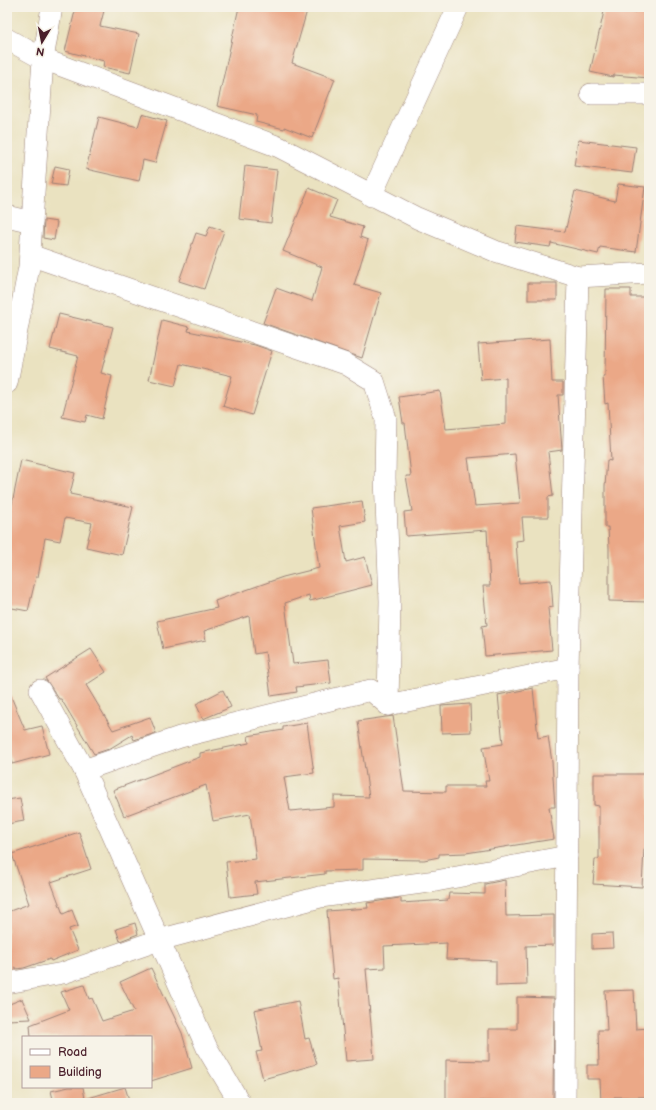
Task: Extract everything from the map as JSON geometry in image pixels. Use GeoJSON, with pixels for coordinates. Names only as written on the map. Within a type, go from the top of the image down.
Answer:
{"type":"FeatureCollection","features":[{"type":"Feature","properties":{"kind":"street"},"geometry":{"type":"LineString","coordinates":[[7,384],[29,267],[43,59],[52,7]]}},
{"type":"Feature","properties":{"kind":"street"},"geometry":{"type":"LineString","coordinates":[[371,196],[458,7]]}},
{"type":"Feature","properties":{"kind":"street"},"geometry":{"type":"LineString","coordinates":[[7,39],[43,59],[279,147],[371,196],[417,218],[495,251],[578,277],[649,273]]}},
{"type":"Feature","properties":{"kind":"street"},"geometry":{"type":"LineString","coordinates":[[591,94],[649,94]]}},
{"type":"Feature","properties":{"kind":"street"},"geometry":{"type":"LineString","coordinates":[[7,216],[32,222]]}},
{"type":"Feature","properties":{"kind":"street"},"geometry":{"type":"LineString","coordinates":[[30,255],[346,364],[374,381],[386,419],[384,478],[390,600],[388,705]]}},
{"type":"Feature","properties":{"kind":"street"},"geometry":{"type":"LineString","coordinates":[[565,1103],[568,668],[578,277]]}},
{"type":"Feature","properties":{"kind":"street"},"geometry":{"type":"LineString","coordinates":[[388,705],[568,668]]}},
{"type":"Feature","properties":{"kind":"street"},"geometry":{"type":"LineString","coordinates":[[40,690],[84,770],[207,1048],[240,1103]]}},
{"type":"Feature","properties":{"kind":"street"},"geometry":{"type":"LineString","coordinates":[[84,770],[180,737],[371,690],[388,705]]}},
{"type":"Feature","properties":{"kind":"street"},"geometry":{"type":"LineString","coordinates":[[7,983],[63,974],[159,940],[320,897],[436,881],[567,856]]}},
{"type":"Feature","properties":{"kind":"building"},"geometry":{"type":"Polygon","coordinates":[[[76,7],[105,7],[100,26],[139,34],[130,73],[103,67],[104,61],[65,51],[76,7]]]}},
{"type":"Feature","properties":{"kind":"building"},"geometry":{"type":"Polygon","coordinates":[[[239,7],[308,7],[292,63],[335,79],[312,138],[284,127],[284,129],[256,122],[257,115],[217,106],[239,7]]]}},
{"type":"Feature","properties":{"kind":"building"},"geometry":{"type":"Polygon","coordinates":[[[605,7],[634,13],[635,7],[649,7],[649,78],[614,75],[613,77],[590,72],[605,7]]]}},
{"type":"Feature","properties":{"kind":"building"},"geometry":{"type":"Polygon","coordinates":[[[142,114],[167,121],[155,163],[143,160],[139,181],[86,169],[99,117],[138,127],[142,114]]]}},
{"type":"Feature","properties":{"kind":"building"},"geometry":{"type":"Polygon","coordinates":[[[578,140],[636,147],[632,173],[574,166],[578,140]]]}},
{"type":"Feature","properties":{"kind":"building"},"geometry":{"type":"Polygon","coordinates":[[[55,166],[69,169],[66,186],[51,184],[55,166]]]}},
{"type":"Feature","properties":{"kind":"building"},"geometry":{"type":"Polygon","coordinates":[[[245,166],[277,170],[271,223],[239,219],[245,166]]]}},
{"type":"Feature","properties":{"kind":"building"},"geometry":{"type":"Polygon","coordinates":[[[618,184],[645,187],[636,252],[600,247],[598,254],[551,243],[550,247],[515,242],[517,226],[565,232],[575,191],[615,201],[618,184]]]}},
{"type":"Feature","properties":{"kind":"building"},"geometry":{"type":"Polygon","coordinates":[[[309,188],[337,200],[330,217],[363,227],[360,237],[368,240],[354,285],[381,293],[362,358],[263,323],[276,288],[312,301],[322,267],[283,251],[309,188]]]}},
{"type":"Feature","properties":{"kind":"building"},"geometry":{"type":"Polygon","coordinates":[[[44,220],[57,222],[54,240],[43,238],[44,220]]]}},
{"type":"Feature","properties":{"kind":"building"},"geometry":{"type":"Polygon","coordinates":[[[210,226],[224,231],[204,289],[179,281],[196,233],[206,236],[210,226]]]}},
{"type":"Feature","properties":{"kind":"building"},"geometry":{"type":"Polygon","coordinates":[[[528,283],[557,283],[557,300],[528,300],[528,283]]]}},
{"type":"Feature","properties":{"kind":"building"},"geometry":{"type":"Polygon","coordinates":[[[606,289],[631,289],[631,297],[649,297],[649,602],[609,601],[609,548],[608,527],[605,527],[605,486],[607,460],[611,461],[608,403],[605,404],[603,376],[605,376],[606,289]]]}},
{"type":"Feature","properties":{"kind":"building"},"geometry":{"type":"Polygon","coordinates":[[[59,314],[113,327],[101,373],[112,376],[102,419],[87,415],[85,422],[62,417],[78,356],[50,349],[59,314]]]}},
{"type":"Feature","properties":{"kind":"building"},"geometry":{"type":"Polygon","coordinates":[[[162,320],[189,327],[188,331],[255,345],[272,351],[252,415],[223,406],[232,376],[181,364],[175,386],[149,380],[162,320]]]}},
{"type":"Feature","properties":{"kind":"building"},"geometry":{"type":"Polygon","coordinates":[[[550,339],[552,382],[563,382],[563,395],[558,395],[562,450],[548,452],[553,496],[548,497],[548,517],[522,517],[524,540],[516,541],[519,583],[551,580],[553,607],[548,608],[552,650],[485,656],[482,626],[487,625],[483,586],[490,586],[487,530],[406,536],[404,512],[412,511],[406,476],[411,476],[405,423],[403,423],[399,397],[440,391],[446,429],[506,424],[506,378],[481,380],[478,344],[550,339]],[[515,454],[468,458],[475,506],[520,503],[515,454]]]}},
{"type":"Feature","properties":{"kind":"building"},"geometry":{"type":"Polygon","coordinates":[[[21,460],[75,473],[70,494],[133,507],[122,555],[86,547],[92,523],[65,518],[60,541],[45,538],[38,577],[36,577],[28,611],[7,607],[7,528],[21,460]]]}},
{"type":"Feature","properties":{"kind":"building"},"geometry":{"type":"Polygon","coordinates":[[[362,501],[365,522],[340,526],[346,562],[365,557],[372,585],[310,601],[309,595],[285,603],[293,664],[328,660],[331,683],[296,687],[297,692],[271,696],[265,652],[254,654],[249,616],[204,631],[206,640],[163,649],[157,621],[217,608],[215,601],[283,577],[319,568],[311,508],[362,501]]]}},
{"type":"Feature","properties":{"kind":"building"},"geometry":{"type":"Polygon","coordinates":[[[91,649],[106,672],[86,685],[113,730],[150,717],[156,733],[134,740],[132,735],[109,749],[94,754],[61,699],[59,699],[45,678],[91,649]]]}},
{"type":"Feature","properties":{"kind":"building"},"geometry":{"type":"Polygon","coordinates":[[[7,687],[25,730],[42,726],[49,754],[12,764],[7,746],[7,687]]]}},
{"type":"Feature","properties":{"kind":"building"},"geometry":{"type":"Polygon","coordinates":[[[533,688],[538,738],[548,736],[552,762],[555,807],[549,807],[554,839],[466,853],[439,854],[439,857],[424,860],[363,859],[363,870],[325,871],[325,874],[255,882],[257,894],[230,897],[226,862],[256,859],[250,814],[213,821],[206,785],[124,816],[113,790],[200,757],[200,753],[249,743],[248,736],[283,730],[283,727],[307,723],[314,773],[284,777],[290,811],[334,807],[334,796],[369,797],[358,721],[393,716],[404,791],[446,792],[446,786],[486,786],[485,781],[489,781],[483,747],[503,744],[498,695],[533,688]]]}},
{"type":"Feature","properties":{"kind":"building"},"geometry":{"type":"Polygon","coordinates":[[[223,690],[231,707],[203,719],[196,704],[223,690]]]}},
{"type":"Feature","properties":{"kind":"building"},"geometry":{"type":"Polygon","coordinates":[[[470,704],[471,732],[442,733],[441,706],[470,704]]]}},
{"type":"Feature","properties":{"kind":"building"},"geometry":{"type":"Polygon","coordinates":[[[594,774],[649,774],[649,849],[644,849],[642,887],[593,884],[595,859],[599,859],[599,806],[594,805],[594,774]]]}},
{"type":"Feature","properties":{"kind":"building"},"geometry":{"type":"Polygon","coordinates":[[[20,798],[24,821],[7,824],[7,800],[20,798]]]}},
{"type":"Feature","properties":{"kind":"building"},"geometry":{"type":"Polygon","coordinates":[[[79,832],[91,869],[51,882],[63,914],[72,910],[78,926],[69,929],[78,950],[51,961],[50,959],[24,968],[16,969],[16,967],[7,970],[7,912],[29,904],[12,854],[79,832]]]}},
{"type":"Feature","properties":{"kind":"building"},"geometry":{"type":"Polygon","coordinates":[[[505,880],[506,916],[554,915],[554,945],[526,946],[527,985],[496,986],[496,961],[446,959],[447,943],[384,946],[385,968],[366,969],[374,1059],[346,1061],[338,978],[333,979],[327,911],[368,908],[367,903],[399,898],[401,898],[401,903],[448,900],[449,893],[485,894],[485,884],[505,880]]]}},
{"type":"Feature","properties":{"kind":"building"},"geometry":{"type":"Polygon","coordinates":[[[135,923],[138,934],[120,941],[116,929],[135,923]]]}},
{"type":"Feature","properties":{"kind":"building"},"geometry":{"type":"Polygon","coordinates":[[[612,933],[613,948],[592,949],[592,934],[612,933]]]}},
{"type":"Feature","properties":{"kind":"building"},"geometry":{"type":"Polygon","coordinates":[[[151,968],[182,1033],[192,1068],[152,1081],[152,1036],[31,1036],[30,1025],[69,1010],[61,992],[84,985],[89,999],[92,998],[102,1021],[134,1011],[120,982],[151,968]]]}},
{"type":"Feature","properties":{"kind":"building"},"geometry":{"type":"Polygon","coordinates":[[[634,990],[636,1029],[649,1028],[649,1097],[614,1097],[615,1103],[601,1103],[600,1079],[587,1079],[587,1065],[599,1065],[598,1030],[607,1030],[605,991],[634,990]]]}},
{"type":"Feature","properties":{"kind":"building"},"geometry":{"type":"Polygon","coordinates":[[[517,997],[554,998],[553,1103],[480,1101],[480,1103],[446,1103],[446,1060],[489,1061],[489,1029],[517,1029],[517,997]]]}},
{"type":"Feature","properties":{"kind":"building"},"geometry":{"type":"Polygon","coordinates":[[[22,999],[31,1019],[7,1020],[7,1005],[22,999]]]}},
{"type":"Feature","properties":{"kind":"building"},"geometry":{"type":"Polygon","coordinates":[[[298,1001],[305,1039],[309,1038],[317,1064],[263,1079],[256,1052],[262,1051],[254,1010],[298,1001]]]}},
{"type":"Feature","properties":{"kind":"building"},"geometry":{"type":"Polygon","coordinates":[[[64,1088],[83,1088],[85,1099],[125,1088],[130,1103],[54,1103],[51,1091],[64,1088]]]}}]}
